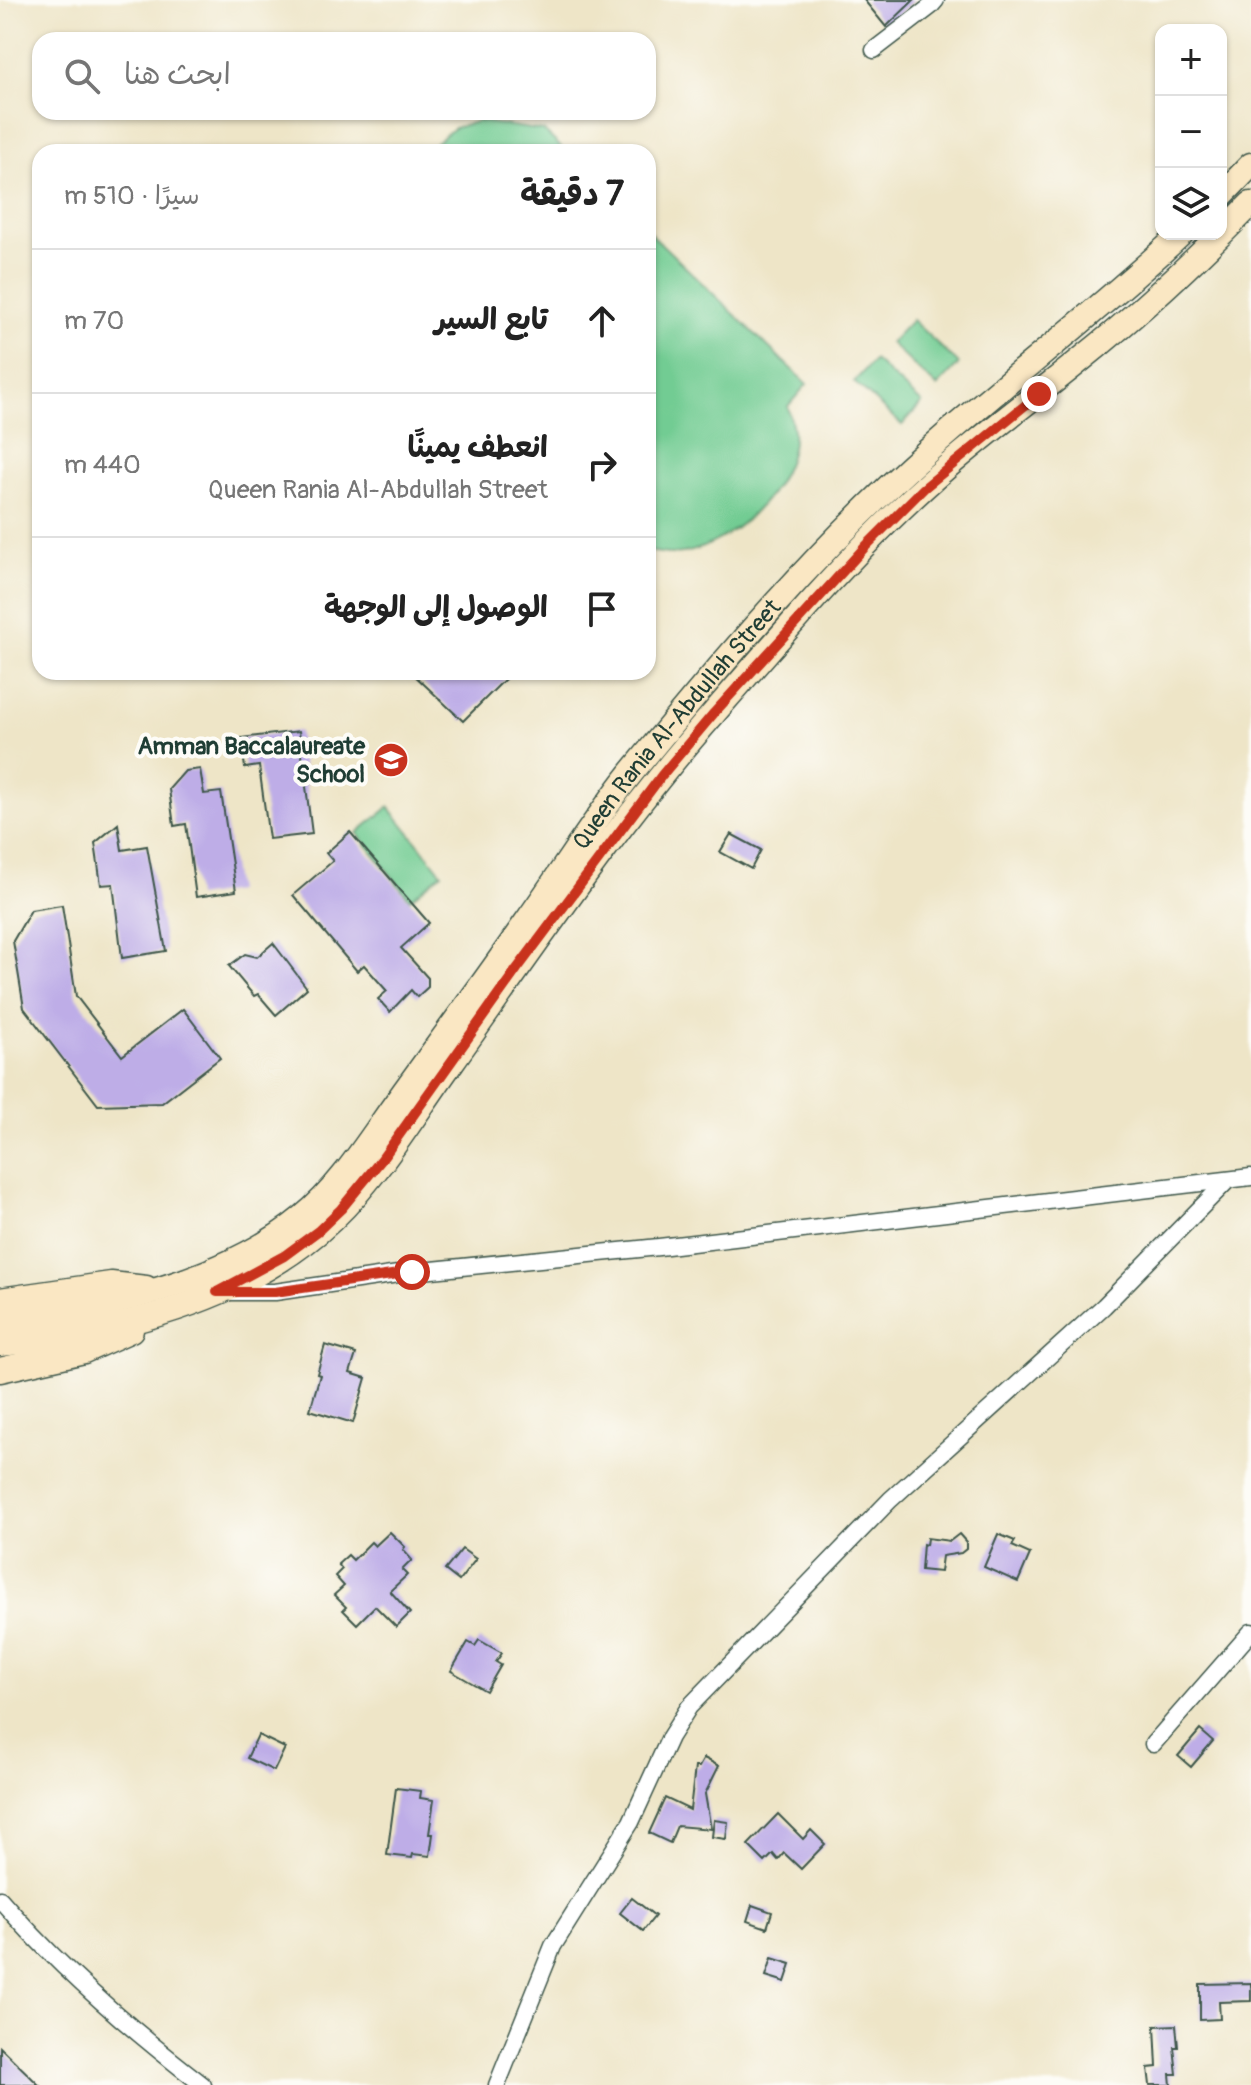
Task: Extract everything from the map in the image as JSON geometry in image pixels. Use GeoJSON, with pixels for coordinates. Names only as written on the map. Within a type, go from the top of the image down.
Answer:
{"type":"FeatureCollection","features":[{"type":"Feature","properties":{"kind":"main road"},"geometry":{"type":"LineString","coordinates":[[1227,190],[1251,165]]}},
{"type":"Feature","properties":{"kind":"main road","name":"Queen Rania Al-Abdullah Street"},"geometry":{"type":"LineString","coordinates":[[0,1344],[131,1321],[174,1308],[217,1292],[284,1256],[318,1231],[341,1209],[390,1149],[517,969],[662,775],[714,713],[865,547],[948,466],[1140,310],[1251,204]]}},
{"type":"Feature","properties":{"kind":"main road","name":"Queen Rania Al-Abdullah Street"},"geometry":{"type":"LineString","coordinates":[[0,1322],[47,1317],[101,1305],[187,1279],[245,1254],[311,1211],[396,1103],[629,777],[717,670],[840,538],[928,450],[1098,310],[1174,240]]}},
{"type":"Feature","properties":{"kind":"main road"},"geometry":{"type":"LineString","coordinates":[[0,1300],[111,1284],[128,1284],[152,1290]]}},
{"type":"Feature","properties":{"kind":"main road"},"geometry":{"type":"LineString","coordinates":[[0,1370],[84,1351],[174,1308]]}},
{"type":"Feature","properties":{"kind":"street"},"geometry":{"type":"LineString","coordinates":[[874,50],[936,0]]}},
{"type":"Feature","properties":{"kind":"street"},"geometry":{"type":"LineString","coordinates":[[217,1292],[275,1292],[458,1267],[659,1247],[1251,1177]]}},
{"type":"Feature","properties":{"kind":"street"},"geometry":{"type":"LineString","coordinates":[[497,2085],[553,1946],[631,1822],[670,1737],[689,1707],[890,1500],[1104,1306],[1228,1180]]}},
{"type":"Feature","properties":{"kind":"street"},"geometry":{"type":"LineString","coordinates":[[1153,1744],[1251,1632]]}},
{"type":"Feature","properties":{"kind":"street"},"geometry":{"type":"LineString","coordinates":[[0,1899],[62,1966],[203,2085]]}},
{"type":"Feature","properties":{"kind":"green space"},"geometry":{"type":"Polygon","coordinates":[[[479,121],[544,131],[558,144],[434,144],[454,128],[479,121]]]}},
{"type":"Feature","properties":{"kind":"green space"},"geometry":{"type":"Polygon","coordinates":[[[656,239],[807,384],[788,406],[793,430],[791,451],[784,472],[771,493],[735,529],[693,551],[673,554],[656,552],[656,239]]]}},
{"type":"Feature","properties":{"kind":"green space"},"geometry":{"type":"Polygon","coordinates":[[[912,320],[959,364],[937,387],[890,343],[912,320]]]}},
{"type":"Feature","properties":{"kind":"green space"},"geometry":{"type":"Polygon","coordinates":[[[874,360],[922,403],[902,425],[854,382],[874,360]]]}},
{"type":"Feature","properties":{"kind":"green space"},"geometry":{"type":"Polygon","coordinates":[[[389,807],[442,873],[410,899],[357,833],[389,807]]]}},
{"type":"Feature","properties":{"kind":"building"},"geometry":{"type":"Polygon","coordinates":[[[864,0],[914,0],[886,27],[864,0]]]}},
{"type":"Feature","properties":{"kind":"building"},"geometry":{"type":"Polygon","coordinates":[[[419,680],[504,680],[463,721],[419,680]]]}},
{"type":"Feature","properties":{"kind":"building"},"geometry":{"type":"Polygon","coordinates":[[[299,731],[312,834],[269,839],[259,766],[245,768],[241,738],[299,731]]]}},
{"type":"Feature","properties":{"kind":"building"},"geometry":{"type":"Polygon","coordinates":[[[200,769],[204,794],[221,792],[236,891],[196,897],[186,824],[174,826],[169,789],[185,771],[200,769]]]}},
{"type":"Feature","properties":{"kind":"building"},"geometry":{"type":"Polygon","coordinates":[[[118,824],[122,850],[147,846],[166,951],[122,958],[113,884],[101,885],[95,843],[118,824]]]}},
{"type":"Feature","properties":{"kind":"building"},"geometry":{"type":"Polygon","coordinates":[[[350,832],[429,923],[401,948],[428,978],[428,987],[417,997],[411,990],[390,1012],[378,999],[387,991],[364,965],[357,971],[293,895],[333,861],[326,853],[350,832]]]}},
{"type":"Feature","properties":{"kind":"building"},"geometry":{"type":"Polygon","coordinates":[[[731,834],[761,850],[751,869],[720,852],[731,834]]]}},
{"type":"Feature","properties":{"kind":"building"},"geometry":{"type":"Polygon","coordinates":[[[62,905],[76,996],[122,1056],[183,1009],[220,1058],[162,1103],[98,1105],[24,1008],[13,941],[31,910],[62,905]]]}},
{"type":"Feature","properties":{"kind":"building"},"geometry":{"type":"Polygon","coordinates":[[[273,943],[307,988],[276,1015],[258,994],[254,996],[229,966],[245,954],[257,957],[273,943]]]}},
{"type":"Feature","properties":{"kind":"building"},"geometry":{"type":"Polygon","coordinates":[[[325,1345],[356,1354],[350,1373],[366,1378],[353,1423],[310,1410],[325,1345]]]}},
{"type":"Feature","properties":{"kind":"building"},"geometry":{"type":"Polygon","coordinates":[[[390,1532],[405,1547],[403,1550],[412,1560],[402,1570],[407,1575],[390,1591],[410,1613],[396,1627],[375,1606],[357,1624],[334,1595],[344,1586],[335,1576],[342,1569],[338,1564],[348,1555],[353,1560],[371,1542],[375,1546],[390,1532]]]}},
{"type":"Feature","properties":{"kind":"building"},"geometry":{"type":"Polygon","coordinates":[[[959,1534],[966,1542],[966,1549],[961,1553],[942,1556],[940,1572],[921,1570],[923,1544],[926,1545],[927,1538],[950,1541],[959,1534]]]}},
{"type":"Feature","properties":{"kind":"building"},"geometry":{"type":"Polygon","coordinates":[[[998,1534],[1015,1541],[1012,1546],[1030,1554],[1018,1582],[984,1567],[998,1534]]]}},
{"type":"Feature","properties":{"kind":"building"},"geometry":{"type":"Polygon","coordinates":[[[462,1549],[476,1559],[459,1581],[445,1570],[462,1549]]]}},
{"type":"Feature","properties":{"kind":"building"},"geometry":{"type":"Polygon","coordinates":[[[479,1640],[502,1653],[496,1662],[501,1665],[486,1691],[451,1671],[468,1642],[475,1646],[479,1640]]]}},
{"type":"Feature","properties":{"kind":"building"},"geometry":{"type":"Polygon","coordinates":[[[1200,1730],[1213,1741],[1191,1767],[1178,1756],[1200,1730]]]}},
{"type":"Feature","properties":{"kind":"building"},"geometry":{"type":"Polygon","coordinates":[[[258,1735],[285,1748],[274,1771],[247,1758],[258,1735]]]}},
{"type":"Feature","properties":{"kind":"building"},"geometry":{"type":"Polygon","coordinates":[[[704,1758],[719,1766],[705,1794],[711,1829],[677,1826],[670,1843],[649,1833],[665,1798],[690,1810],[695,1767],[699,1767],[704,1758]]]}},
{"type":"Feature","properties":{"kind":"building"},"geometry":{"type":"Polygon","coordinates":[[[396,1788],[421,1791],[420,1798],[434,1800],[429,1834],[433,1834],[430,1856],[413,1854],[412,1858],[387,1855],[396,1788]]]}},
{"type":"Feature","properties":{"kind":"building"},"geometry":{"type":"Polygon","coordinates":[[[778,1814],[803,1839],[811,1830],[825,1844],[801,1869],[784,1853],[778,1860],[773,1854],[765,1862],[748,1845],[778,1814]]]}},
{"type":"Feature","properties":{"kind":"building"},"geometry":{"type":"Polygon","coordinates":[[[714,1820],[728,1822],[726,1839],[712,1837],[714,1820]]]}},
{"type":"Feature","properties":{"kind":"building"},"geometry":{"type":"Polygon","coordinates":[[[632,1898],[655,1916],[643,1931],[620,1913],[632,1898]]]}},
{"type":"Feature","properties":{"kind":"building"},"geometry":{"type":"Polygon","coordinates":[[[752,1905],[772,1912],[767,1928],[747,1921],[752,1905]]]}},
{"type":"Feature","properties":{"kind":"building"},"geometry":{"type":"Polygon","coordinates":[[[772,1958],[791,1964],[785,1982],[766,1976],[772,1958]]]}},
{"type":"Feature","properties":{"kind":"building"},"geometry":{"type":"Polygon","coordinates":[[[1251,1983],[1251,2001],[1219,2002],[1220,2019],[1200,2020],[1200,1984],[1251,1983]]]}},
{"type":"Feature","properties":{"kind":"building"},"geometry":{"type":"Polygon","coordinates":[[[1176,2025],[1178,2047],[1174,2047],[1177,2074],[1170,2074],[1171,2085],[1150,2085],[1148,2068],[1157,2067],[1155,2026],[1176,2025]]]}},
{"type":"Feature","properties":{"kind":"building"},"geometry":{"type":"Polygon","coordinates":[[[0,2047],[39,2085],[0,2085],[0,2047]]]}},
{"type":"Feature","properties":{"kind":"place","name":"Amman Baccalaureate School"},"geometry":{"type":"Point","coordinates":[391,760]}},
{"type":"Feature","properties":{"kind":"route"},"geometry":{"type":"LineString","coordinates":[[412,1272],[275,1292],[217,1292],[302,1244],[341,1209],[382,1159],[517,969],[662,775],[714,713],[865,547],[924,488],[1039,394]]}}]}
